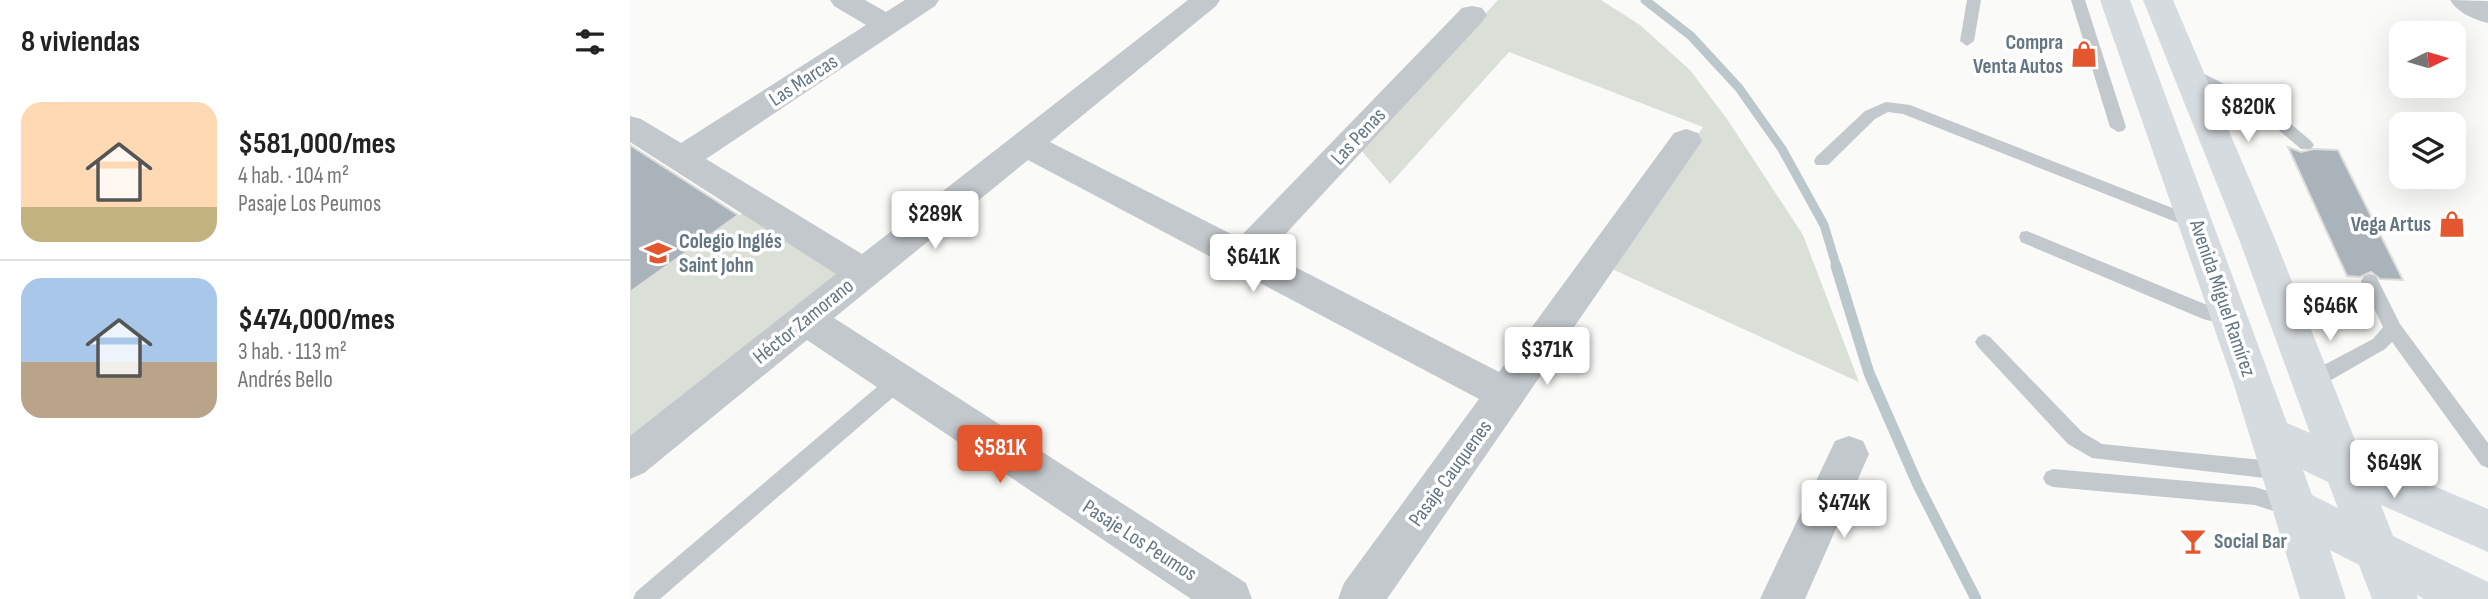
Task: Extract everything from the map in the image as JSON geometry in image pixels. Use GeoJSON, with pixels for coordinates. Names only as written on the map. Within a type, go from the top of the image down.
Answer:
{"type":"FeatureCollection","features":[{"type":"Feature","properties":{"kind":"main road","name":"Avenida Miguel Ramírez"},"geometry":{"type":"LineString","coordinates":[[2115,0],[2230,318],[2323,599]]}},
{"type":"Feature","properties":{"kind":"main road"},"geometry":{"type":"LineString","coordinates":[[2158,0],[2257,239],[2395,599]]}},
{"type":"Feature","properties":{"kind":"main road"},"geometry":{"type":"LineString","coordinates":[[2283,472],[2347,469],[2488,531]]}},
{"type":"Feature","properties":{"kind":"main road"},"geometry":{"type":"LineString","coordinates":[[2283,472],[2379,554],[2472,599]]}},
{"type":"Feature","properties":{"kind":"street"},"geometry":{"type":"LineString","coordinates":[[844,0],[887,25]]}},
{"type":"Feature","properties":{"kind":"street","name":"Las Marcas"},"geometry":{"type":"LineString","coordinates":[[682,159],[925,0]]}},
{"type":"Feature","properties":{"kind":"street"},"geometry":{"type":"LineString","coordinates":[[2464,0],[2488,14]]}},
{"type":"Feature","properties":{"kind":"street","name":"Héctor Zamorano"},"geometry":{"type":"LineString","coordinates":[[630,460],[1026,144],[1188,4]]}},
{"type":"Feature","properties":{"kind":"street","name":"Las Penas"},"geometry":{"type":"LineString","coordinates":[[1243,257],[1472,15]]}},
{"type":"Feature","properties":{"kind":"street"},"geometry":{"type":"LineString","coordinates":[[630,127],[863,273]]}},
{"type":"Feature","properties":{"kind":"street","name":"Pasaje Cauquenes"},"geometry":{"type":"LineString","coordinates":[[1360,599],[1686,141]]}},
{"type":"Feature","properties":{"kind":"street"},"geometry":{"type":"LineString","coordinates":[[1026,144],[1506,394]]}},
{"type":"Feature","properties":{"kind":"street","name":"Pasaje Los Peumos"},"geometry":{"type":"LineString","coordinates":[[805,319],[1230,599]]}},
{"type":"Feature","properties":{"kind":"street"},"geometry":{"type":"LineString","coordinates":[[1782,599],[1849,454]]}},
{"type":"Feature","properties":{"kind":"lane"},"geometry":{"type":"LineString","coordinates":[[1967,41],[1974,0]]}},
{"type":"Feature","properties":{"kind":"lane"},"geometry":{"type":"LineString","coordinates":[[2078,0],[2118,127]]}},
{"type":"Feature","properties":{"kind":"lane"},"geometry":{"type":"LineString","coordinates":[[2188,71],[2242,97],[2286,123],[2306,145]]}},
{"type":"Feature","properties":{"kind":"lane"},"geometry":{"type":"LineString","coordinates":[[1822,161],[1870,115],[1886,107],[1905,109],[2197,224]]}},
{"type":"Feature","properties":{"kind":"lane"},"geometry":{"type":"LineString","coordinates":[[2027,237],[2210,314],[2230,318]]}},
{"type":"Feature","properties":{"kind":"lane"},"geometry":{"type":"LineString","coordinates":[[2370,281],[2393,329],[2488,459]]}},
{"type":"Feature","properties":{"kind":"lane"},"geometry":{"type":"LineString","coordinates":[[2312,381],[2379,344],[2393,329]]}},
{"type":"Feature","properties":{"kind":"lane"},"geometry":{"type":"LineString","coordinates":[[1984,342],[2075,438],[2099,452],[2283,472]]}},
{"type":"Feature","properties":{"kind":"lane"},"geometry":{"type":"LineString","coordinates":[[644,599],[898,381]]}},
{"type":"Feature","properties":{"kind":"lane"},"geometry":{"type":"LineString","coordinates":[[2053,478],[2255,496],[2283,472]]}},
{"type":"Feature","properties":{"kind":"shaded area"},"geometry":{"type":"Polygon","coordinates":[[[1498,0],[1601,0],[1640,25],[1690,70],[1727,119],[1803,235],[1859,382],[1612,269],[1703,127],[1509,52],[1390,184],[1360,149],[1498,0]]]}},
{"type":"Feature","properties":{"kind":"shaded area"},"geometry":{"type":"Polygon","coordinates":[[[744,212],[847,274],[630,441],[630,293],[744,212]]]}},
{"type":"Feature","properties":{"kind":"building","name":"Colegio Inglés Saint John"},"geometry":{"type":"Polygon","coordinates":[[[630,145],[738,215],[630,292],[630,145]]]}},
{"type":"Feature","properties":{"kind":"building"},"geometry":{"type":"Polygon","coordinates":[[[2288,147],[2301,152],[2314,149],[2338,150],[2403,280],[2380,279],[2371,272],[2360,277],[2347,276],[2288,147]]]}},
{"type":"Feature","properties":{"kind":"waterway"},"geometry":{"type":"LineString","coordinates":[[1645,0],[1691,36],[1739,88],[1782,149],[1824,225],[1837,268]]}},
{"type":"Feature","properties":{"kind":"waterway"},"geometry":{"type":"LineString","coordinates":[[1836,266],[1869,373],[1918,485],[1976,599]]}},
{"type":"Feature","properties":{"kind":"place","name":"Compra Venta Autos"},"geometry":{"type":"Point","coordinates":[2084,54]}},
{"type":"Feature","properties":{"kind":"place","name":"Vega Artus"},"geometry":{"type":"Point","coordinates":[2452,224]}},
{"type":"Feature","properties":{"kind":"place","name":"Colegio Inglés Saint John"},"geometry":{"type":"Point","coordinates":[658,253]}},
{"type":"Feature","properties":{"kind":"place","name":"Social Bar"},"geometry":{"type":"Point","coordinates":[2193,541]}}]}
